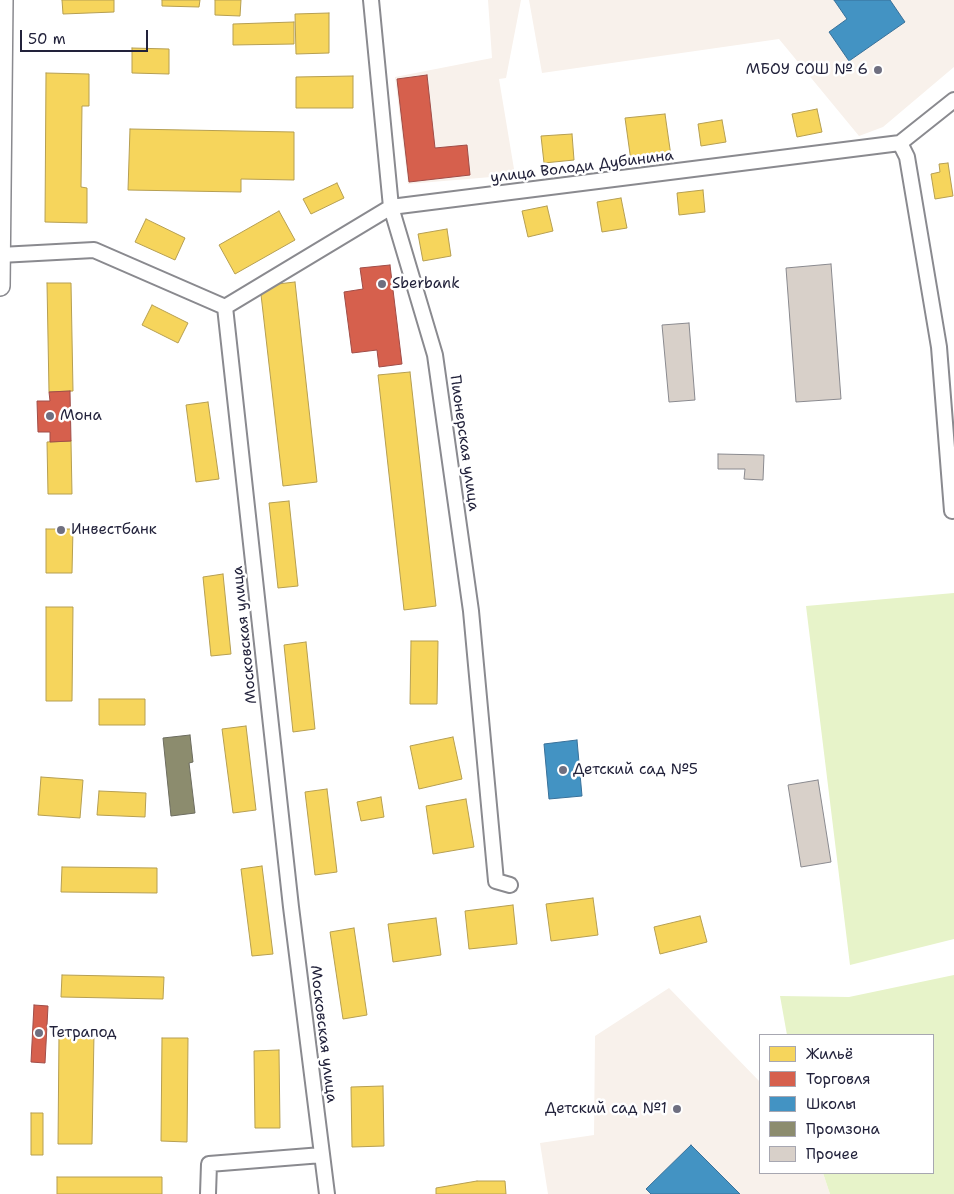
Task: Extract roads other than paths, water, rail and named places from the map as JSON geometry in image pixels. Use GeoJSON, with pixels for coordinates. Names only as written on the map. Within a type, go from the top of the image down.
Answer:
{"type":"FeatureCollection","features":[{"type":"Feature","properties":{"kind":"main road"},"geometry":{"type":"LineString","coordinates":[[0,286],[3,0]]}},
{"type":"Feature","properties":{"kind":"street","name":"Пионерская улица"},"geometry":{"type":"LineString","coordinates":[[370,0],[391,207],[435,355],[471,611],[496,881],[510,885]]}},
{"type":"Feature","properties":{"kind":"street"},"geometry":{"type":"LineString","coordinates":[[952,510],[939,347],[907,156],[900,144],[954,100]]}},
{"type":"Feature","properties":{"kind":"street","name":"улица Володи Дубинина"},"geometry":{"type":"LineString","coordinates":[[225,307],[391,207],[900,144]]}},
{"type":"Feature","properties":{"kind":"street"},"geometry":{"type":"LineString","coordinates":[[0,255],[94,250],[225,307]]}},
{"type":"Feature","properties":{"kind":"street","name":"Московская улица"},"geometry":{"type":"LineString","coordinates":[[225,307],[290,898],[326,1194]]}},
{"type":"Feature","properties":{"kind":"street"},"geometry":{"type":"LineString","coordinates":[[208,1194],[208,1164],[322,1156]]}},
{"type":"Feature","properties":{"kind":"place","name":"МБОУ СОШ № 6"},"geometry":{"type":"Point","coordinates":[878,70]}},
{"type":"Feature","properties":{"kind":"place","name":"Sberbank"},"geometry":{"type":"Point","coordinates":[382,284]}},
{"type":"Feature","properties":{"kind":"place","name":"Мона"},"geometry":{"type":"Point","coordinates":[50,416]}},
{"type":"Feature","properties":{"kind":"place","name":"Инвестбанк"},"geometry":{"type":"Point","coordinates":[61,530]}},
{"type":"Feature","properties":{"kind":"place","name":"Детский сад №5"},"geometry":{"type":"Point","coordinates":[563,770]}},
{"type":"Feature","properties":{"kind":"place","name":"Тетрапод"},"geometry":{"type":"Point","coordinates":[39,1033]}},
{"type":"Feature","properties":{"kind":"place","name":"Детский сад №1"},"geometry":{"type":"Point","coordinates":[677,1109]}}]}
